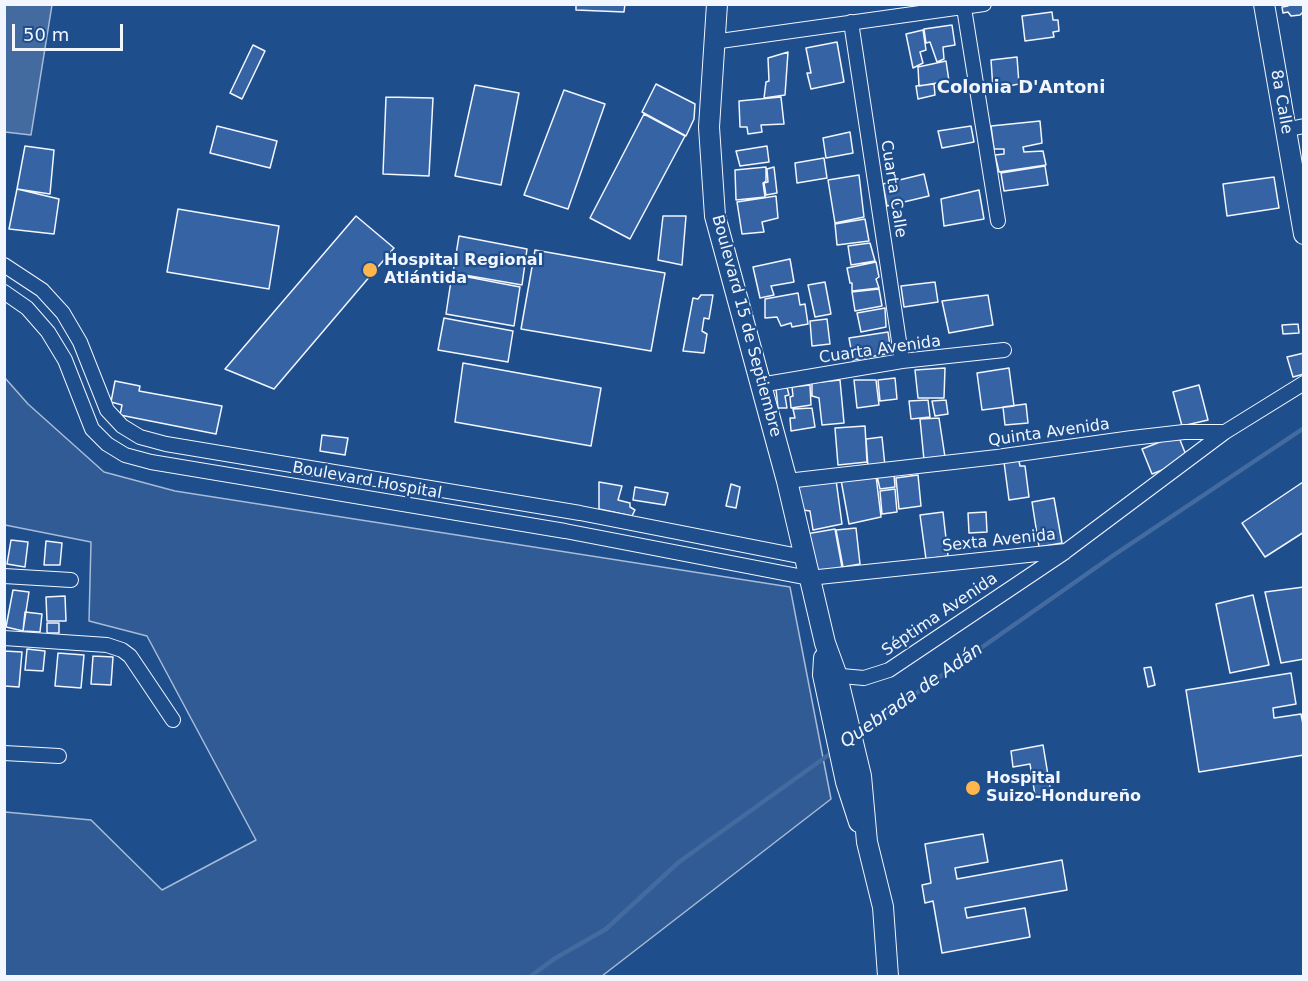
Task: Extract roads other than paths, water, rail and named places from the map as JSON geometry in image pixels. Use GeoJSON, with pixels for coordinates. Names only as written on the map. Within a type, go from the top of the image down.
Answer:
{"type":"FeatureCollection","features":[{"type":"Feature","properties":{"kind":"street","name":"Boulevard 15 de Septiembre"},"geometry":{"type":"LineString","coordinates":[[717,4],[709,127],[715,216],[787,481],[825,643],[849,794],[867,842],[883,907],[888,976]]}},
{"type":"Feature","properties":{"kind":"street"},"geometry":{"type":"LineString","coordinates":[[713,42],[984,4]]}},
{"type":"Feature","properties":{"kind":"street","name":"8a Calle"},"geometry":{"type":"LineString","coordinates":[[1264,4],[1294,128],[1304,234]]}},
{"type":"Feature","properties":{"kind":"street"},"geometry":{"type":"LineString","coordinates":[[964,8],[998,222]]}},
{"type":"Feature","properties":{"kind":"street","name":"Cuarta Calle"},"geometry":{"type":"LineString","coordinates":[[851,22],[902,362]]}},
{"type":"Feature","properties":{"kind":"street","name":"Boulevard Hospital"},"geometry":{"type":"LineString","coordinates":[[4,266],[42,290],[63,313],[80,342],[107,410],[122,426],[140,437],[166,444],[580,513],[804,557]]}},
{"type":"Feature","properties":{"kind":"street","name":"Boulevard Hospital"},"geometry":{"type":"LineString","coordinates":[[4,292],[27,308],[48,332],[65,360],[92,429],[107,444],[125,455],[163,464],[565,531],[809,578]]}},
{"type":"Feature","properties":{"kind":"street","name":"Cuarta Avenida"},"geometry":{"type":"LineString","coordinates":[[760,385],[902,362],[1004,350]]}},
{"type":"Feature","properties":{"kind":"street"},"geometry":{"type":"LineString","coordinates":[[1225,432],[1304,383]]}},
{"type":"Feature","properties":{"kind":"street","name":"Quinta Avenida"},"geometry":{"type":"LineString","coordinates":[[787,481],[997,457],[1184,432],[1225,432]]}},
{"type":"Feature","properties":{"kind":"street","name":"Sexta Avenida"},"geometry":{"type":"LineString","coordinates":[[809,578],[1066,551],[1225,432]]}},
{"type":"Feature","properties":{"kind":"street","name":"Séptima Avenida"},"geometry":{"type":"LineString","coordinates":[[830,675],[864,678],[889,670],[1066,551]]}},
{"type":"Feature","properties":{"kind":"street"},"geometry":{"type":"LineString","coordinates":[[4,576],[71,580]]}},
{"type":"Feature","properties":{"kind":"street"},"geometry":{"type":"LineString","coordinates":[[4,638],[107,645],[122,650],[130,657],[172,720]]}},
{"type":"Feature","properties":{"kind":"street","name":"Boulevard 15 de Septiembre"},"geometry":{"type":"LineString","coordinates":[[830,675],[846,714],[861,776],[867,842]]}},
{"type":"Feature","properties":{"kind":"street"},"geometry":{"type":"LineString","coordinates":[[4,753],[59,756]]}},
{"type":"Feature","properties":{"kind":"waterway","name":"Quebrada de Adán"},"geometry":{"type":"LineString","coordinates":[[858,734],[1111,557],[1304,428]]}},
{"type":"Feature","properties":{"kind":"waterway","name":"Quebrada de Adán"},"geometry":{"type":"LineString","coordinates":[[531,976],[554,959],[606,929],[679,862],[834,751]]}},
{"type":"Feature","properties":{"kind":"place","name":"Hospital Regional Atlántida"},"geometry":{"type":"Point","coordinates":[370,270]}},
{"type":"Feature","properties":{"kind":"place","name":"Hospital Suizo-Hondureño"},"geometry":{"type":"Point","coordinates":[973,788]}},
{"type":"Feature","properties":{"kind":"district","name":"Colonia D'Antoni"},"geometry":{"type":"Point","coordinates":[1021,88]}}]}
